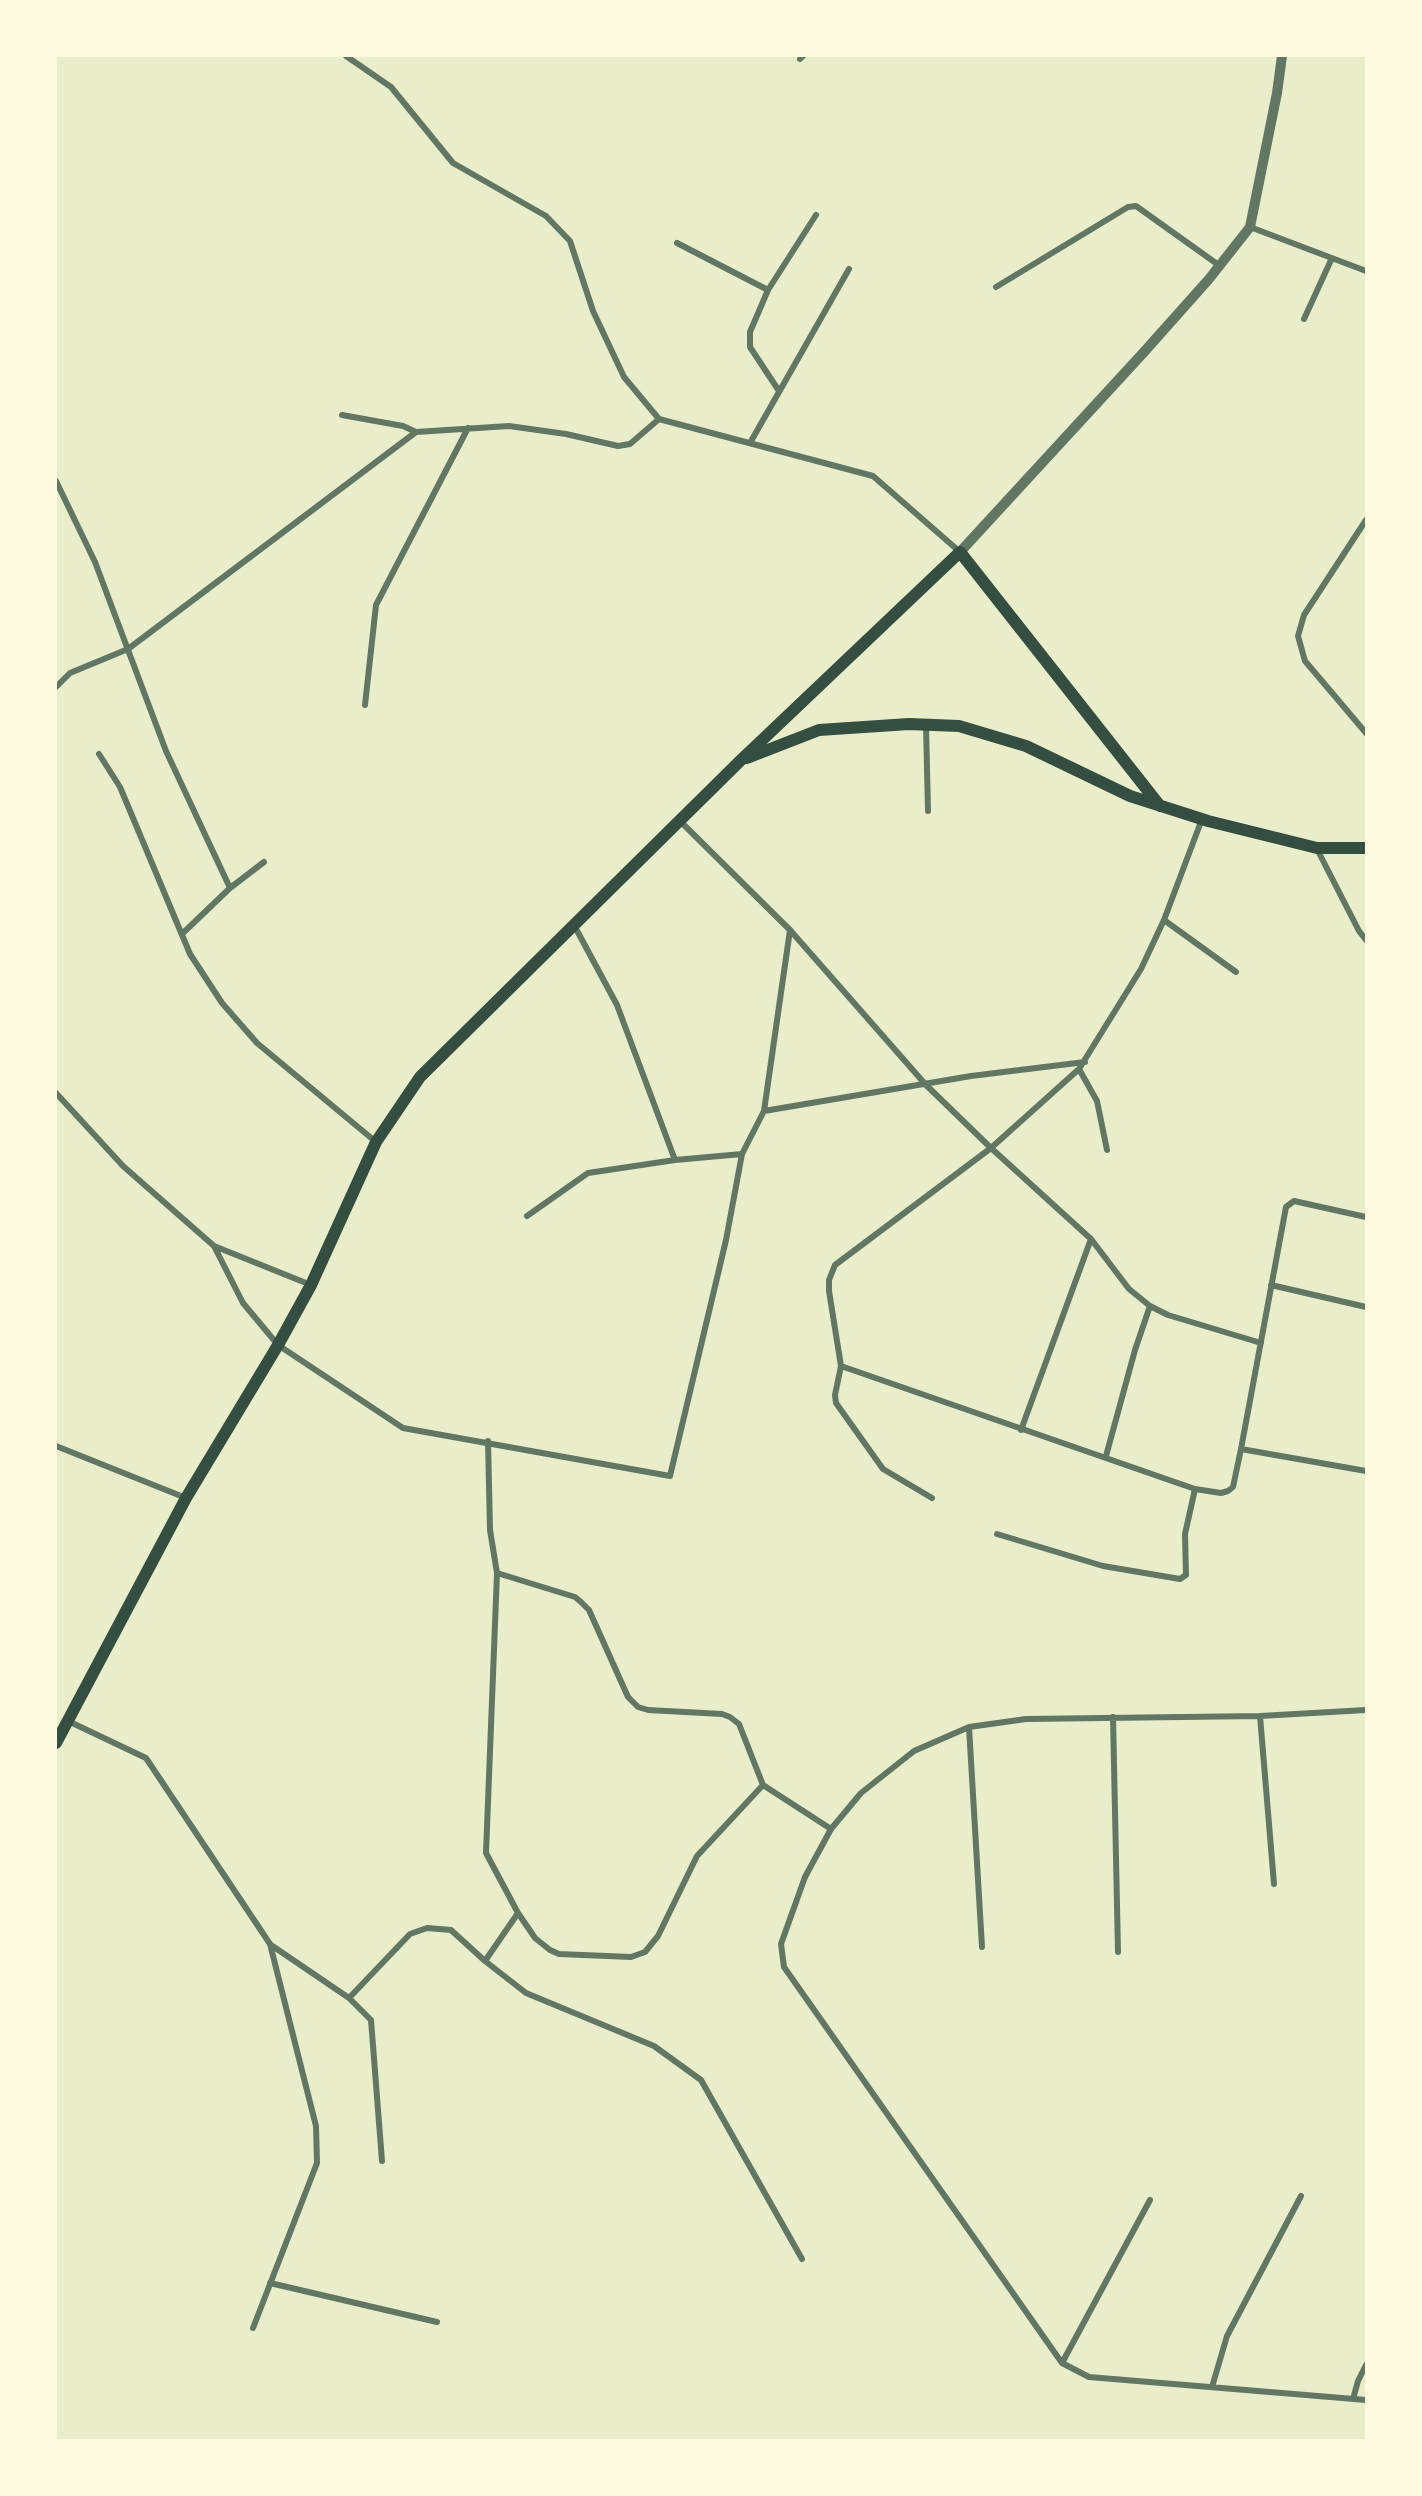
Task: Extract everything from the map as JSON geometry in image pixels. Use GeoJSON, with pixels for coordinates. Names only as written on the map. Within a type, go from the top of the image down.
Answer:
{"type":"FeatureCollection","features":[{"type":"Feature","properties":{"kind":"main road"},"geometry":{"type":"LineString","coordinates":[[56,1743],[186,1498],[278,1345],[310,1285],[376,1142],[420,1077],[740,761],[960,552],[1160,806]]}},
{"type":"Feature","properties":{"kind":"main road"},"geometry":{"type":"LineString","coordinates":[[740,761],[819,730],[909,723],[959,726],[1026,746],[1130,796],[1202,819],[1317,848],[1366,848]]}},
{"type":"Feature","properties":{"kind":"street"},"geometry":{"type":"LineString","coordinates":[[346,56],[391,87],[453,163],[546,216],[570,242],[593,311],[624,377],[659,419],[873,476],[960,552],[1144,352],[1220,266],[1250,227],[1277,93],[1282,56]]}},
{"type":"Feature","properties":{"kind":"street"},"geometry":{"type":"LineString","coordinates":[[996,287],[1128,207],[1136,206],[1220,266]]}},
{"type":"Feature","properties":{"kind":"street"},"geometry":{"type":"LineString","coordinates":[[779,391],[750,347],[750,332],[768,290],[816,215]]}},
{"type":"Feature","properties":{"kind":"street"},"geometry":{"type":"LineString","coordinates":[[1250,227],[1366,271]]}},
{"type":"Feature","properties":{"kind":"street"},"geometry":{"type":"LineString","coordinates":[[677,243],[768,290]]}},
{"type":"Feature","properties":{"kind":"street"},"geometry":{"type":"LineString","coordinates":[[1304,320],[1332,258]]}},
{"type":"Feature","properties":{"kind":"street"},"geometry":{"type":"LineString","coordinates":[[750,443],[849,269]]}},
{"type":"Feature","properties":{"kind":"street"},"geometry":{"type":"LineString","coordinates":[[342,415],[403,426],[416,432],[509,426],[566,434],[618,446],[630,444],[659,419]]}},
{"type":"Feature","properties":{"kind":"street"},"geometry":{"type":"LineString","coordinates":[[365,705],[376,605],[468,428]]}},
{"type":"Feature","properties":{"kind":"street"},"geometry":{"type":"LineString","coordinates":[[56,687],[70,674],[128,649],[416,432]]}},
{"type":"Feature","properties":{"kind":"street"},"geometry":{"type":"LineString","coordinates":[[56,481],[95,562],[166,751],[230,888]]}},
{"type":"Feature","properties":{"kind":"street"},"geometry":{"type":"LineString","coordinates":[[1366,520],[1304,615],[1298,636],[1305,662],[1366,733]]}},
{"type":"Feature","properties":{"kind":"street"},"geometry":{"type":"LineString","coordinates":[[926,724],[928,811]]}},
{"type":"Feature","properties":{"kind":"street"},"geometry":{"type":"LineString","coordinates":[[99,754],[120,788],[190,954],[222,1003],[256,1043],[376,1142]]}},
{"type":"Feature","properties":{"kind":"street"},"geometry":{"type":"LineString","coordinates":[[932,1498],[883,1470],[839,1407],[835,1395],[841,1366],[829,1291],[835,1265],[991,1148],[1085,1062],[1142,969],[1164,920],[1202,819]]}},
{"type":"Feature","properties":{"kind":"street"},"geometry":{"type":"LineString","coordinates":[[680,820],[790,930],[926,1085],[1091,1239],[1129,1289],[1150,1306],[1168,1315],[1261,1343]]}},
{"type":"Feature","properties":{"kind":"street"},"geometry":{"type":"LineString","coordinates":[[1317,848],[1359,931],[1366,939]]}},
{"type":"Feature","properties":{"kind":"street"},"geometry":{"type":"LineString","coordinates":[[183,933],[230,888],[264,862]]}},
{"type":"Feature","properties":{"kind":"street"},"geometry":{"type":"LineString","coordinates":[[1164,920],[1236,972]]}},
{"type":"Feature","properties":{"kind":"street"},"geometry":{"type":"LineString","coordinates":[[574,925],[617,1005],[675,1160]]}},
{"type":"Feature","properties":{"kind":"street"},"geometry":{"type":"LineString","coordinates":[[214,1246],[243,1303],[278,1345],[403,1428],[670,1476],[726,1240],[742,1154],[764,1111],[790,930]]}},
{"type":"Feature","properties":{"kind":"street"},"geometry":{"type":"LineString","coordinates":[[764,1111],[971,1076],[1085,1062]]}},
{"type":"Feature","properties":{"kind":"street"},"geometry":{"type":"LineString","coordinates":[[1079,1069],[1097,1101],[1107,1150]]}},
{"type":"Feature","properties":{"kind":"street"},"geometry":{"type":"LineString","coordinates":[[56,1093],[123,1166],[214,1246],[310,1285]]}},
{"type":"Feature","properties":{"kind":"street"},"geometry":{"type":"LineString","coordinates":[[527,1216],[588,1173],[675,1160],[742,1154]]}},
{"type":"Feature","properties":{"kind":"street"},"geometry":{"type":"LineString","coordinates":[[841,1366],[1021,1430],[1106,1456],[1195,1489],[1221,1493],[1233,1487],[1286,1207],[1294,1202],[1366,1217]]}},
{"type":"Feature","properties":{"kind":"street"},"geometry":{"type":"LineString","coordinates":[[1021,1430],[1091,1239]]}},
{"type":"Feature","properties":{"kind":"street"},"geometry":{"type":"LineString","coordinates":[[1271,1285],[1366,1307]]}},
{"type":"Feature","properties":{"kind":"street"},"geometry":{"type":"LineString","coordinates":[[1106,1456],[1135,1350],[1150,1306]]}},
{"type":"Feature","properties":{"kind":"street"},"geometry":{"type":"LineString","coordinates":[[488,1442],[490,1530],[498,1573],[486,1853],[518,1913],[535,1938],[559,1954],[631,1957],[645,1952],[658,1936],[697,1856],[763,1785]]}},
{"type":"Feature","properties":{"kind":"street"},"geometry":{"type":"LineString","coordinates":[[56,1446],[186,1498]]}},
{"type":"Feature","properties":{"kind":"street"},"geometry":{"type":"LineString","coordinates":[[1241,1449],[1366,1471]]}},
{"type":"Feature","properties":{"kind":"street"},"geometry":{"type":"LineString","coordinates":[[997,1534],[1103,1566],[1180,1579],[1186,1575],[1185,1534],[1195,1489]]}},
{"type":"Feature","properties":{"kind":"street"},"geometry":{"type":"LineString","coordinates":[[498,1573],[575,1597],[589,1610],[628,1697],[638,1707],[648,1710],[722,1714],[730,1717],[739,1724],[763,1785],[831,1829]]}},
{"type":"Feature","properties":{"kind":"street"},"geometry":{"type":"LineString","coordinates":[[1366,1710],[1260,1716],[1026,1719],[969,1727],[914,1752],[861,1793],[831,1829],[805,1877],[781,1944],[784,1966],[1062,2364],[1089,2377],[1366,2400]]}},
{"type":"Feature","properties":{"kind":"street"},"geometry":{"type":"LineString","coordinates":[[1260,1716],[1274,1884]]}},
{"type":"Feature","properties":{"kind":"street"},"geometry":{"type":"LineString","coordinates":[[1113,1717],[1118,1952]]}},
{"type":"Feature","properties":{"kind":"street"},"geometry":{"type":"LineString","coordinates":[[68,1721],[146,1758],[270,1944],[316,2126],[317,2163],[253,2328]]}},
{"type":"Feature","properties":{"kind":"street"},"geometry":{"type":"LineString","coordinates":[[969,1727],[982,1947]]}},
{"type":"Feature","properties":{"kind":"street"},"geometry":{"type":"LineString","coordinates":[[485,1961],[518,1913]]}},
{"type":"Feature","properties":{"kind":"street"},"geometry":{"type":"LineString","coordinates":[[349,1998],[410,1934],[427,1928],[451,1930],[485,1961],[526,1993],[654,2046],[701,2080],[802,2259]]}},
{"type":"Feature","properties":{"kind":"street"},"geometry":{"type":"LineString","coordinates":[[270,1944],[349,1998],[372,2020],[382,2161]]}},
{"type":"Feature","properties":{"kind":"street"},"geometry":{"type":"LineString","coordinates":[[1212,2387],[1227,2337],[1301,2196]]}},
{"type":"Feature","properties":{"kind":"street"},"geometry":{"type":"LineString","coordinates":[[1062,2364],[1150,2200]]}},
{"type":"Feature","properties":{"kind":"street"},"geometry":{"type":"LineString","coordinates":[[270,2283],[437,2322]]}},
{"type":"Feature","properties":{"kind":"street"},"geometry":{"type":"LineString","coordinates":[[1353,2399],[1366,2365]]}}]}
